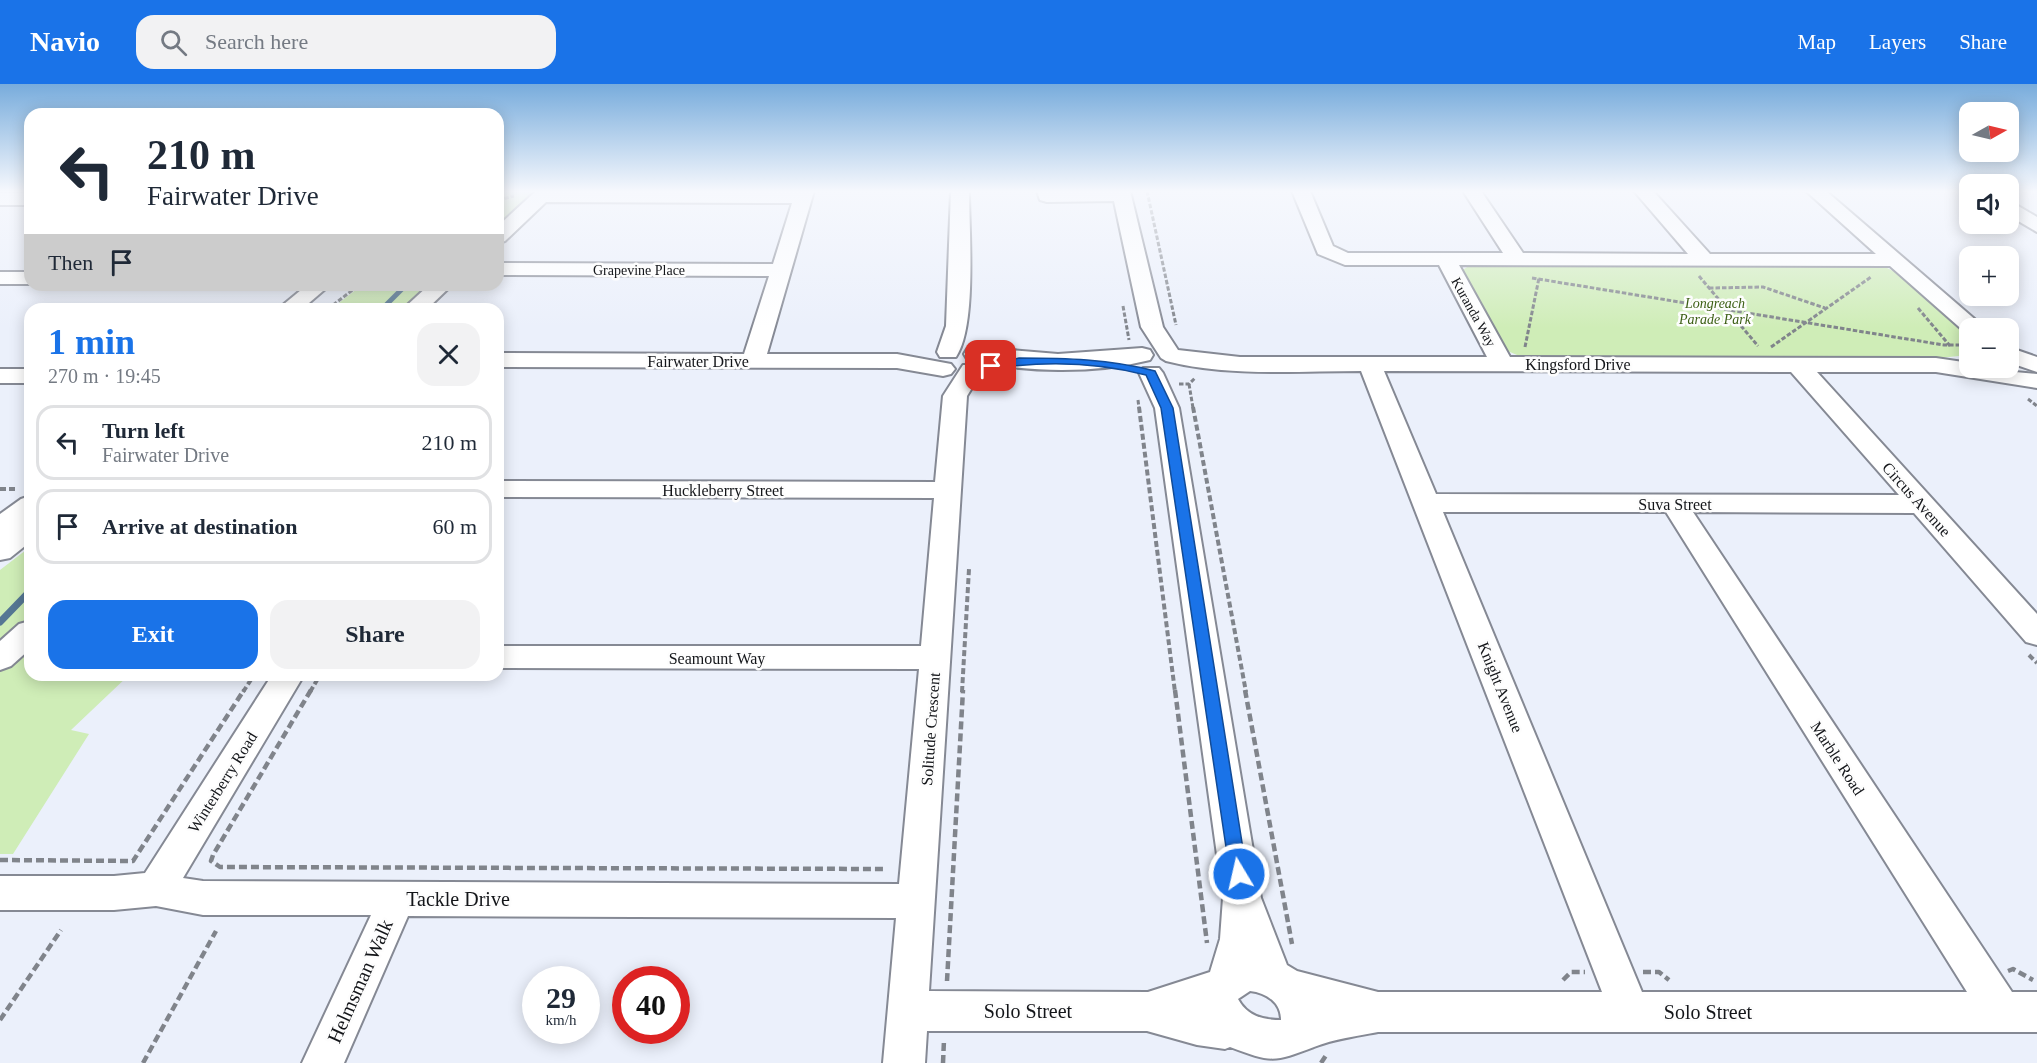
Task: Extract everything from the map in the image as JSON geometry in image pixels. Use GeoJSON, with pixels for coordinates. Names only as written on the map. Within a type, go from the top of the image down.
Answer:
{"type":"FeatureCollection","features":[{"type":"Feature","properties":{"kind":"street"},"geometry":{"type":"LineString","coordinates":[[753,361],[790,237]]}},
{"type":"Feature","properties":{"kind":"street"},"geometry":{"type":"LineString","coordinates":[[958,365],[959,237]]}},
{"type":"Feature","properties":{"kind":"street"},"geometry":{"type":"LineString","coordinates":[[1133,237],[1161,360],[1242,898],[1239,939],[1219,974],[1218,1007],[1238,1045],[1266,1052],[1292,1046],[1300,1008],[1285,972],[1242,898]]}},
{"type":"Feature","properties":{"kind":"street"},"geometry":{"type":"LineString","coordinates":[[1319,237],[1328,252],[1337,257],[1446,260],[1530,269],[1695,260],[1894,260]]}},
{"type":"Feature","properties":{"kind":"street"},"geometry":{"type":"LineString","coordinates":[[1506,237],[1530,269]]}},
{"type":"Feature","properties":{"kind":"street"},"geometry":{"type":"LineString","coordinates":[[1677,237],[1695,260]]}},
{"type":"Feature","properties":{"kind":"street"},"geometry":{"type":"LineString","coordinates":[[1867,237],[1959,318]]}},
{"type":"Feature","properties":{"kind":"street","name":"Kuranda Way"},"geometry":{"type":"LineString","coordinates":[[1446,260],[1499,359]]}},
{"type":"Feature","properties":{"kind":"street","name":"Grapevine Place"},"geometry":{"type":"LineString","coordinates":[[504,269],[779,270]]}},
{"type":"Feature","properties":{"kind":"street"},"geometry":{"type":"LineString","coordinates":[[0,278],[24,281]]}},
{"type":"Feature","properties":{"kind":"street"},"geometry":{"type":"LineString","coordinates":[[297,303],[312,291]]}},
{"type":"Feature","properties":{"kind":"street"},"geometry":{"type":"LineString","coordinates":[[320,303],[335,291]]}},
{"type":"Feature","properties":{"kind":"street"},"geometry":{"type":"LineString","coordinates":[[421,303],[435,291]]}},
{"type":"Feature","properties":{"kind":"street","name":"Kingsford Drive"},"geometry":{"type":"LineString","coordinates":[[1936,364],[1959,354]]}},
{"type":"Feature","properties":{"kind":"street","name":"Kingsford Drive"},"geometry":{"type":"LineString","coordinates":[[1161,360],[1221,364],[1370,364],[1499,359],[1797,364],[1959,364]]}},
{"type":"Feature","properties":{"kind":"street","name":"Fairwater Drive"},"geometry":{"type":"LineString","coordinates":[[504,360],[897,361],[958,365],[1019,361],[1161,360]]}},
{"type":"Feature","properties":{"kind":"street","name":"Knight Avenue"},"geometry":{"type":"LineString","coordinates":[[1370,364],[1428,503],[1630,1012]]}},
{"type":"Feature","properties":{"kind":"street","name":"Circus Avenue"},"geometry":{"type":"LineString","coordinates":[[1797,364],[2037,634]]}},
{"type":"Feature","properties":{"kind":"street","name":"Solitude Crescent"},"geometry":{"type":"LineString","coordinates":[[904,1063],[927,1011],[918,901],[958,365]]}},
{"type":"Feature","properties":{"kind":"street","name":"Kingsford Drive"},"geometry":{"type":"LineString","coordinates":[[2019,366],[2037,381]]}},
{"type":"Feature","properties":{"kind":"street"},"geometry":{"type":"LineString","coordinates":[[2019,369],[2037,394]]}},
{"type":"Feature","properties":{"kind":"street"},"geometry":{"type":"LineString","coordinates":[[0,376],[24,376]]}},
{"type":"Feature","properties":{"kind":"street","name":"Huckleberry Street"},"geometry":{"type":"LineString","coordinates":[[504,489],[948,490]]}},
{"type":"Feature","properties":{"kind":"street"},"geometry":{"type":"LineString","coordinates":[[0,527],[20,500]]}},
{"type":"Feature","properties":{"kind":"street","name":"Suva Street"},"geometry":{"type":"LineString","coordinates":[[1428,503],[1922,504]]}},
{"type":"Feature","properties":{"kind":"street","name":"Marble Road"},"geometry":{"type":"LineString","coordinates":[[1674,504],[2020,1012]]}},
{"type":"Feature","properties":{"kind":"street"},"geometry":{"type":"LineString","coordinates":[[0,551],[24,533]]}},
{"type":"Feature","properties":{"kind":"street"},"geometry":{"type":"LineString","coordinates":[[0,658],[24,637]]}},
{"type":"Feature","properties":{"kind":"street","name":"Seamount Way"},"geometry":{"type":"LineString","coordinates":[[504,657],[935,658]]}},
{"type":"Feature","properties":{"kind":"street","name":"Winterberry Road"},"geometry":{"type":"LineString","coordinates":[[156,889],[284,681]]}},
{"type":"Feature","properties":{"kind":"street","name":"Tackle Drive"},"geometry":{"type":"LineString","coordinates":[[0,893],[114,893],[156,889],[203,898],[918,901]]}},
{"type":"Feature","properties":{"kind":"street","name":"Helmsman Walk"},"geometry":{"type":"LineString","coordinates":[[323,1063],[397,898]]}},
{"type":"Feature","properties":{"kind":"street"},"geometry":{"type":"LineString","coordinates":[[1219,974],[1285,972]]}},
{"type":"Feature","properties":{"kind":"street","name":"Solo Street"},"geometry":{"type":"LineString","coordinates":[[1285,972],[1378,1011]]}},
{"type":"Feature","properties":{"kind":"street","name":"Solo Street"},"geometry":{"type":"LineString","coordinates":[[1147,1011],[1219,974]]}},
{"type":"Feature","properties":{"kind":"street","name":"Solo Street"},"geometry":{"type":"LineString","coordinates":[[927,1011],[1147,1011],[1197,1025],[1238,1045]]}},
{"type":"Feature","properties":{"kind":"street","name":"Solo Street"},"geometry":{"type":"LineString","coordinates":[[1292,1046],[1378,1011],[2020,1012]]}},
{"type":"Feature","properties":{"kind":"path"},"geometry":{"type":"LineString","coordinates":[[1151,237],[1161,360],[1285,972]]}},
{"type":"Feature","properties":{"kind":"path"},"geometry":{"type":"LineString","coordinates":[[1695,260],[1709,288],[1762,351],[1874,275]]}},
{"type":"Feature","properties":{"kind":"path"},"geometry":{"type":"LineString","coordinates":[[1499,359],[1524,350],[1530,269],[1728,310],[1959,352]]}},
{"type":"Feature","properties":{"kind":"path"},"geometry":{"type":"LineString","coordinates":[[1709,288],[1763,287],[1826,309]]}},
{"type":"Feature","properties":{"kind":"path"},"geometry":{"type":"LineString","coordinates":[[336,303],[351,291]]}},
{"type":"Feature","properties":{"kind":"path"},"geometry":{"type":"LineString","coordinates":[[1121,296],[1130,342],[1161,360]]}},
{"type":"Feature","properties":{"kind":"path"},"geometry":{"type":"LineString","coordinates":[[1911,298],[1959,350]]}},
{"type":"Feature","properties":{"kind":"path"},"geometry":{"type":"LineString","coordinates":[[1137,393],[1219,974]]}},
{"type":"Feature","properties":{"kind":"path"},"geometry":{"type":"LineString","coordinates":[[0,489],[20,500]]}},
{"type":"Feature","properties":{"kind":"path"},"geometry":{"type":"LineString","coordinates":[[943,1063],[927,1011],[970,558]]}},
{"type":"Feature","properties":{"kind":"path"},"geometry":{"type":"LineString","coordinates":[[0,860],[133,861],[250,681]]}},
{"type":"Feature","properties":{"kind":"path"},"geometry":{"type":"LineString","coordinates":[[316,681],[213,855],[211,861],[220,867],[885,869]]}},
{"type":"Feature","properties":{"kind":"path"},"geometry":{"type":"LineString","coordinates":[[0,1020],[62,930]]}},
{"type":"Feature","properties":{"kind":"path"},"geometry":{"type":"LineString","coordinates":[[143,1063],[216,931]]}},
{"type":"Feature","properties":{"kind":"green space","name":"Longreach Parade Park"},"geometry":{"type":"Polygon","coordinates":[[[1472,264],[1879,265],[1903,277],[1951,320],[1959,329],[1959,356],[1939,358],[1522,357],[1505,350],[1461,271],[1472,264]]]}},
{"type":"Feature","properties":{"kind":"green space"},"geometry":{"type":"Polygon","coordinates":[[[354,291],[426,291],[411,303],[339,303],[354,291]]]}},
{"type":"Feature","properties":{"kind":"green space"},"geometry":{"type":"Polygon","coordinates":[[[24,552],[24,681],[123,681],[71,730],[89,734],[13,854],[0,854],[0,570],[24,552]]]}},
{"type":"Feature","properties":{"kind":"waterway"},"geometry":{"type":"LineString","coordinates":[[388,303],[400,291]]}},
{"type":"Feature","properties":{"kind":"waterway"},"geometry":{"type":"LineString","coordinates":[[0,622],[24,597]]}},
{"type":"Feature","properties":{"kind":"route"},"geometry":{"type":"LineString","coordinates":[[991,366],[1019,361],[1075,361],[1125,366],[1151,373],[1167,408],[1239,874]]}}]}
